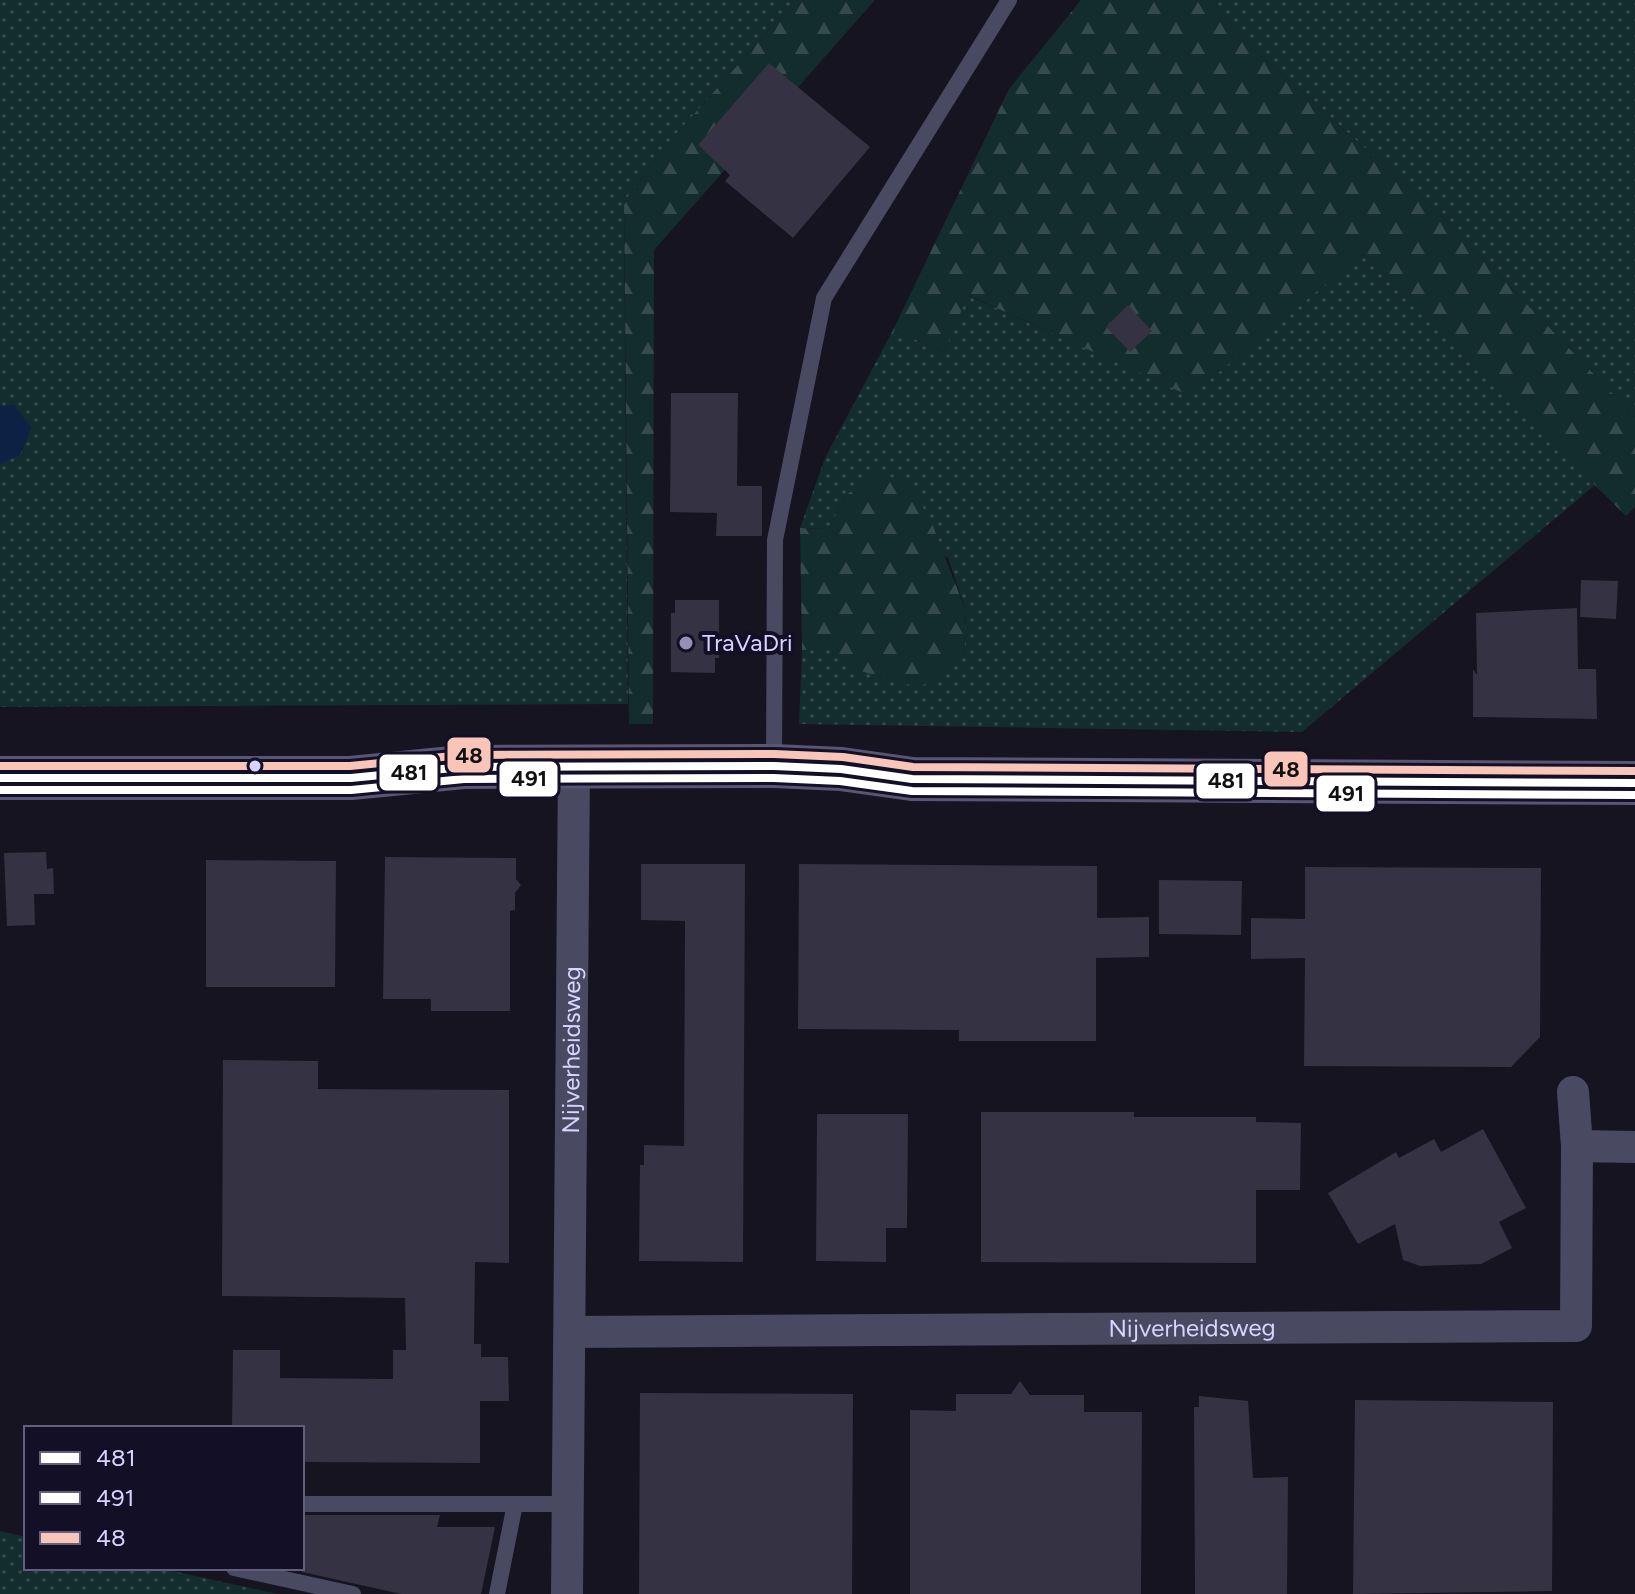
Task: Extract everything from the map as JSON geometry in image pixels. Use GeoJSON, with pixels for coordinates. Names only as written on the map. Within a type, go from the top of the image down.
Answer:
{"type":"FeatureCollection","features":[{"type":"Feature","properties":{"kind":"main road"},"geometry":{"type":"LineString","coordinates":[[0,778],[351,778],[463,767],[774,766],[841,769],[912,779],[1635,783]]}},
{"type":"Feature","properties":{"kind":"street","name":"Nijverheidsweg"},"geometry":{"type":"LineString","coordinates":[[567,1594],[572,1332],[574,766]]}},
{"type":"Feature","properties":{"kind":"street","name":"Nijverheidsweg"},"geometry":{"type":"LineString","coordinates":[[572,1332],[1576,1326],[1577,1146],[1573,1092]]}},
{"type":"Feature","properties":{"kind":"street"},"geometry":{"type":"LineString","coordinates":[[1577,1146],[1635,1147]]}},
{"type":"Feature","properties":{"kind":"lane"},"geometry":{"type":"LineString","coordinates":[[774,766],[775,540],[824,298],[1009,0]]}},
{"type":"Feature","properties":{"kind":"lane"},"geometry":{"type":"LineString","coordinates":[[304,1504],[569,1504]]}},
{"type":"Feature","properties":{"kind":"lane"},"geometry":{"type":"LineString","coordinates":[[497,1594],[515,1504]]}},
{"type":"Feature","properties":{"kind":"lane"},"geometry":{"type":"LineString","coordinates":[[243,1570],[353,1594]]}},
{"type":"Feature","properties":{"kind":"green space"},"geometry":{"type":"Polygon","coordinates":[[[0,0],[796,0],[668,143],[624,202],[628,704],[0,707],[0,0]]]}},
{"type":"Feature","properties":{"kind":"green space"},"geometry":{"type":"Polygon","coordinates":[[[796,0],[875,0],[654,250],[653,724],[629,724],[624,202],[668,143],[796,0]]]}},
{"type":"Feature","properties":{"kind":"green space"},"geometry":{"type":"Polygon","coordinates":[[[1081,0],[1213,0],[1240,37],[1445,219],[1635,417],[1635,507],[1626,516],[1362,254],[1190,396],[968,295],[944,352],[893,330],[1009,89],[1081,0]]]}},
{"type":"Feature","properties":{"kind":"green space"},"geometry":{"type":"Polygon","coordinates":[[[1213,0],[1635,0],[1635,417],[1445,219],[1240,37],[1213,0]]]}},
{"type":"Feature","properties":{"kind":"green space"},"geometry":{"type":"Polygon","coordinates":[[[1362,254],[1595,485],[1302,732],[799,724],[802,650],[834,648],[857,670],[964,655],[966,611],[948,558],[845,496],[829,529],[800,528],[825,458],[893,330],[944,352],[967,295],[1190,395],[1362,254]]]}},
{"type":"Feature","properties":{"kind":"green space"},"geometry":{"type":"Polygon","coordinates":[[[877,472],[909,484],[931,521],[966,611],[964,656],[933,681],[917,687],[857,670],[834,649],[802,650],[800,528],[829,529],[845,496],[877,472]]]}},
{"type":"Feature","properties":{"kind":"green space"},"geometry":{"type":"Polygon","coordinates":[[[0,1531],[24,1537],[24,1570],[168,1570],[278,1594],[0,1594],[0,1531]]]}},
{"type":"Feature","properties":{"kind":"water"},"geometry":{"type":"Polygon","coordinates":[[[14,405],[31,428],[20,455],[0,464],[0,406],[14,405]]]}},
{"type":"Feature","properties":{"kind":"building"},"geometry":{"type":"Polygon","coordinates":[[[769,63],[870,147],[793,238],[725,181],[730,175],[698,145],[769,63]]]}},
{"type":"Feature","properties":{"kind":"building"},"geometry":{"type":"Polygon","coordinates":[[[1128,305],[1152,331],[1130,352],[1106,327],[1128,305]]]}},
{"type":"Feature","properties":{"kind":"building"},"geometry":{"type":"Polygon","coordinates":[[[671,393],[738,393],[737,486],[762,486],[762,536],[716,536],[717,513],[670,512],[671,393]]]}},
{"type":"Feature","properties":{"kind":"building"},"geometry":{"type":"Polygon","coordinates":[[[1581,580],[1618,581],[1616,619],[1580,617],[1581,580]]]}},
{"type":"Feature","properties":{"kind":"building"},"geometry":{"type":"Polygon","coordinates":[[[675,600],[719,600],[719,658],[715,658],[715,673],[671,672],[671,613],[675,613],[675,600]]]}},
{"type":"Feature","properties":{"kind":"building"},"geometry":{"type":"Polygon","coordinates":[[[1577,608],[1578,669],[1596,669],[1597,719],[1473,717],[1473,669],[1477,675],[1476,613],[1577,608]]]}},
{"type":"Feature","properties":{"kind":"building"},"geometry":{"type":"Polygon","coordinates":[[[46,852],[47,869],[53,868],[54,894],[34,894],[35,925],[7,926],[4,853],[46,852]]]}},
{"type":"Feature","properties":{"kind":"building"},"geometry":{"type":"Polygon","coordinates":[[[385,857],[516,858],[516,879],[521,885],[515,893],[515,910],[510,911],[510,1011],[431,1011],[431,999],[383,999],[385,857]]]}},
{"type":"Feature","properties":{"kind":"building"},"geometry":{"type":"Polygon","coordinates":[[[206,860],[336,861],[335,987],[206,987],[206,860]]]}},
{"type":"Feature","properties":{"kind":"building"},"geometry":{"type":"Polygon","coordinates":[[[641,864],[745,864],[743,1262],[639,1261],[640,1165],[644,1165],[644,1145],[684,1146],[685,921],[641,920],[641,864]]]}},
{"type":"Feature","properties":{"kind":"building"},"geometry":{"type":"Polygon","coordinates":[[[799,864],[1097,866],[1097,918],[1149,917],[1149,957],[1096,958],[1096,1041],[959,1041],[959,1030],[798,1029],[799,864]]]}},
{"type":"Feature","properties":{"kind":"building"},"geometry":{"type":"Polygon","coordinates":[[[1305,867],[1541,868],[1540,1037],[1511,1067],[1304,1066],[1305,958],[1251,959],[1251,918],[1305,919],[1305,867]]]}},
{"type":"Feature","properties":{"kind":"building"},"geometry":{"type":"Polygon","coordinates":[[[1159,880],[1242,881],[1241,935],[1159,934],[1159,880]]]}},
{"type":"Feature","properties":{"kind":"building"},"geometry":{"type":"Polygon","coordinates":[[[223,1060],[318,1061],[318,1089],[509,1090],[509,1263],[475,1262],[474,1344],[481,1344],[481,1357],[508,1357],[509,1401],[480,1401],[480,1463],[304,1462],[304,1426],[232,1426],[233,1350],[280,1350],[280,1378],[393,1379],[393,1350],[406,1350],[405,1298],[222,1296],[223,1060]]]}},
{"type":"Feature","properties":{"kind":"building"},"geometry":{"type":"Polygon","coordinates":[[[981,1112],[1134,1112],[1134,1117],[1256,1117],[1256,1122],[1301,1123],[1300,1190],[1256,1190],[1256,1263],[981,1262],[981,1112]]]}},
{"type":"Feature","properties":{"kind":"building"},"geometry":{"type":"Polygon","coordinates":[[[817,1114],[908,1114],[907,1228],[886,1228],[886,1262],[816,1261],[817,1114]]]}},
{"type":"Feature","properties":{"kind":"building"},"geometry":{"type":"Polygon","coordinates":[[[1483,1129],[1526,1208],[1499,1222],[1512,1248],[1481,1264],[1420,1266],[1403,1260],[1395,1224],[1358,1244],[1328,1193],[1396,1152],[1399,1158],[1434,1139],[1441,1152],[1483,1129]]]}},
{"type":"Feature","properties":{"kind":"building"},"geometry":{"type":"Polygon","coordinates":[[[1020,1381],[1030,1395],[1084,1395],[1084,1412],[1142,1412],[1141,1594],[910,1594],[910,1410],[956,1411],[956,1394],[1011,1394],[1020,1381]]]}},
{"type":"Feature","properties":{"kind":"building"},"geometry":{"type":"Polygon","coordinates":[[[640,1393],[853,1394],[852,1594],[639,1594],[640,1393]]]}},
{"type":"Feature","properties":{"kind":"building"},"geometry":{"type":"Polygon","coordinates":[[[1199,1396],[1248,1401],[1253,1478],[1288,1477],[1287,1594],[1195,1594],[1194,1407],[1199,1407],[1199,1396]]]}},
{"type":"Feature","properties":{"kind":"building"},"geometry":{"type":"Polygon","coordinates":[[[1355,1400],[1553,1402],[1552,1591],[1353,1594],[1355,1400]]]}},
{"type":"Feature","properties":{"kind":"building"},"geometry":{"type":"Polygon","coordinates":[[[304,1515],[440,1515],[437,1527],[495,1527],[481,1594],[401,1594],[302,1572],[304,1515]]]}},
{"type":"Feature","properties":{"kind":"transit line","name":"48"},"geometry":{"type":"LineString","coordinates":[[0,766],[350,766],[463,755],[774,754],[843,757],[913,767],[1635,771]]}},
{"type":"Feature","properties":{"kind":"transit line","name":"481"},"geometry":{"type":"LineString","coordinates":[[0,778],[351,778],[463,767],[774,766],[841,769],[912,779],[1635,783]]}},
{"type":"Feature","properties":{"kind":"transit line","name":"491"},"geometry":{"type":"LineString","coordinates":[[0,790],[351,790],[464,779],[774,778],[840,781],[912,791],[1635,795]]}},
{"type":"Feature","properties":{"kind":"place","name":"TraVaDri"},"geometry":{"type":"Point","coordinates":[686,643]}}]}
